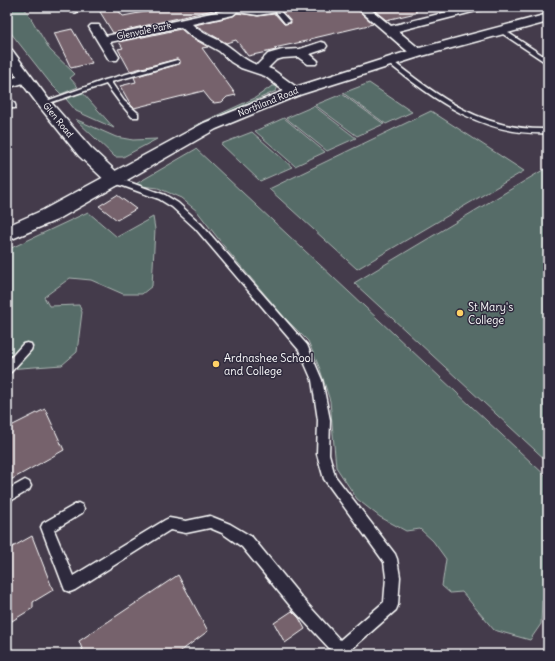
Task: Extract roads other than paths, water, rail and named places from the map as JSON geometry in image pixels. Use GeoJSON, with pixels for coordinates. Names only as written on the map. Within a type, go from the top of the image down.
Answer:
{"type":"FeatureCollection","features":[{"type":"Feature","properties":{"kind":"main road","name":"Northland Road"},"geometry":{"type":"LineString","coordinates":[[7,234],[50,215],[210,126],[294,92],[417,53],[548,18]]}},
{"type":"Feature","properties":{"kind":"main road","name":"Glen Road"},"geometry":{"type":"LineString","coordinates":[[7,53],[84,152],[115,180]]}},
{"type":"Feature","properties":{"kind":"street"},"geometry":{"type":"LineString","coordinates":[[361,7],[417,53]]}},
{"type":"Feature","properties":{"kind":"street"},"geometry":{"type":"LineString","coordinates":[[390,30],[480,7]]}},
{"type":"Feature","properties":{"kind":"street","name":"Glenvale Park"},"geometry":{"type":"LineString","coordinates":[[104,40],[229,12],[234,8]]}},
{"type":"Feature","properties":{"kind":"street","name":"Glenvale Park"},"geometry":{"type":"LineString","coordinates":[[184,23],[194,33],[216,43],[235,59],[245,65],[269,73],[294,92]]}},
{"type":"Feature","properties":{"kind":"street","name":"Glenvale Park"},"geometry":{"type":"LineString","coordinates":[[95,27],[113,57]]}},
{"type":"Feature","properties":{"kind":"street"},"geometry":{"type":"LineString","coordinates":[[260,69],[272,57],[282,54],[301,53],[321,46]]}},
{"type":"Feature","properties":{"kind":"street"},"geometry":{"type":"LineString","coordinates":[[301,53],[312,61]]}},
{"type":"Feature","properties":{"kind":"street"},"geometry":{"type":"LineString","coordinates":[[7,84],[26,78]]}},
{"type":"Feature","properties":{"kind":"lane"},"geometry":{"type":"LineString","coordinates":[[234,8],[258,13],[277,10],[287,22]]}},
{"type":"Feature","properties":{"kind":"lane"},"geometry":{"type":"LineString","coordinates":[[502,31],[548,62]]}},
{"type":"Feature","properties":{"kind":"lane"},"geometry":{"type":"LineString","coordinates":[[390,61],[443,100],[492,125],[524,131],[548,131]]}},
{"type":"Feature","properties":{"kind":"lane"},"geometry":{"type":"LineString","coordinates":[[44,102],[107,81],[178,62]]}},
{"type":"Feature","properties":{"kind":"lane"},"geometry":{"type":"LineString","coordinates":[[107,81],[122,102],[135,115]]}},
{"type":"Feature","properties":{"kind":"lane"},"geometry":{"type":"LineString","coordinates":[[7,99],[13,107]]}},
{"type":"Feature","properties":{"kind":"lane"},"geometry":{"type":"LineString","coordinates":[[78,509],[47,527],[70,585],[169,524],[186,527],[210,522],[226,528],[247,542],[337,652],[391,605],[393,577],[390,559],[330,479],[323,454],[324,420],[317,380],[303,348],[198,226],[175,205],[162,197],[115,180]]}},
{"type":"Feature","properties":{"kind":"lane"},"geometry":{"type":"LineString","coordinates":[[7,369],[27,347]]}},
{"type":"Feature","properties":{"kind":"lane"},"geometry":{"type":"LineString","coordinates":[[7,496],[25,486]]}},
{"type":"Feature","properties":{"kind":"place","name":"St Mary's College"},"geometry":{"type":"Point","coordinates":[460,313]}},
{"type":"Feature","properties":{"kind":"place","name":"Ardnashee School and College"},"geometry":{"type":"Point","coordinates":[216,364]}}]}
